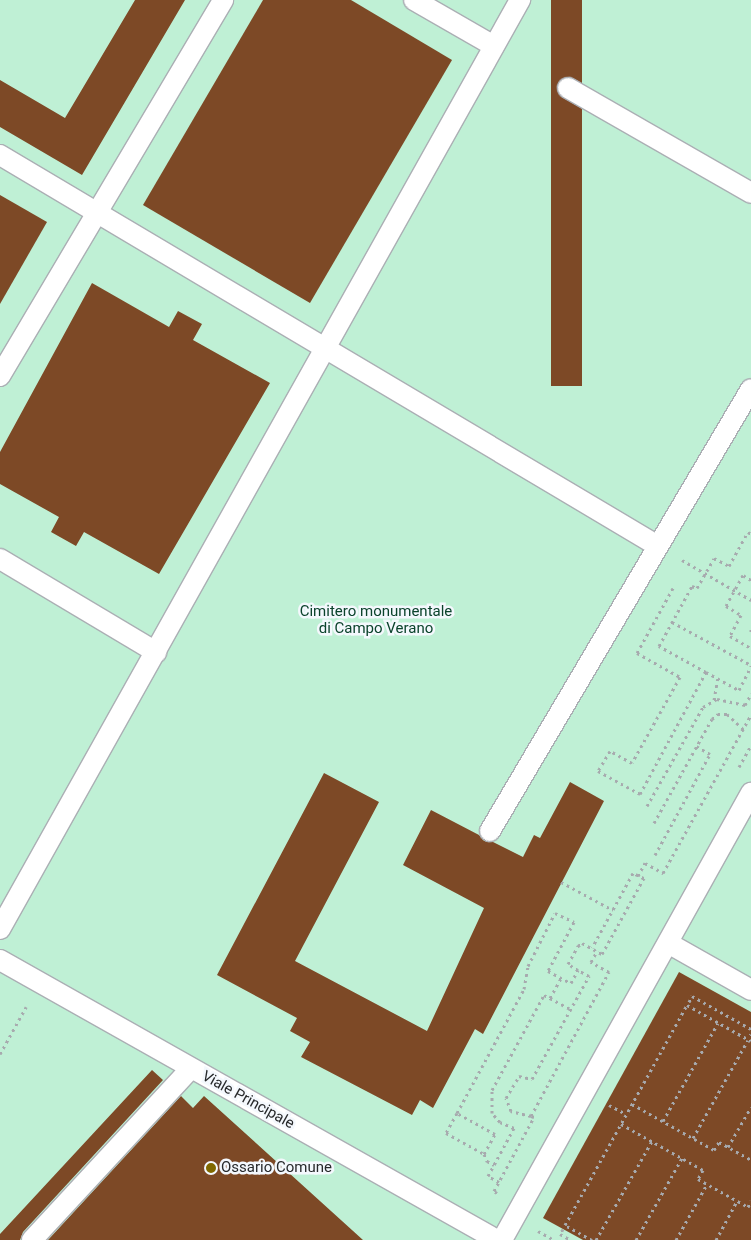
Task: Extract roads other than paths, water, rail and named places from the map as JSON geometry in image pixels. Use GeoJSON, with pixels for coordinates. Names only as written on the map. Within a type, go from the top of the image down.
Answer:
{"type":"FeatureCollection","features":[{"type":"Feature","properties":{"kind":"lane"},"geometry":{"type":"LineString","coordinates":[[0,376],[223,0]]}},
{"type":"Feature","properties":{"kind":"lane"},"geometry":{"type":"LineString","coordinates":[[414,0],[494,46]]}},
{"type":"Feature","properties":{"kind":"lane"},"geometry":{"type":"LineString","coordinates":[[0,929],[520,0]]}},
{"type":"Feature","properties":{"kind":"lane"},"geometry":{"type":"LineString","coordinates":[[568,88],[751,193]]}},
{"type":"Feature","properties":{"kind":"lane"},"geometry":{"type":"LineString","coordinates":[[0,155],[98,212],[325,350],[658,546]]}},
{"type":"Feature","properties":{"kind":"lane"},"geometry":{"type":"LineString","coordinates":[[490,831],[751,389]]}},
{"type":"Feature","properties":{"kind":"lane"},"geometry":{"type":"LineString","coordinates":[[0,559],[156,652]]}},
{"type":"Feature","properties":{"kind":"lane"},"geometry":{"type":"LineString","coordinates":[[502,1240],[751,792]]}},
{"type":"Feature","properties":{"kind":"lane"},"geometry":{"type":"LineString","coordinates":[[668,943],[751,990]]}},
{"type":"Feature","properties":{"kind":"lane","name":"Viale Principale"},"geometry":{"type":"LineString","coordinates":[[0,960],[497,1240]]}},
{"type":"Feature","properties":{"kind":"lane"},"geometry":{"type":"LineString","coordinates":[[32,1240],[191,1068]]}},
{"type":"Feature","properties":{"kind":"place","name":"Ossario Comune"},"geometry":{"type":"Point","coordinates":[211,1168]}},
{"type":"Feature","properties":{"kind":"park label","name":"Cimitero monumentale di Campo Verano"},"geometry":{"type":"Point","coordinates":[376,620]}}]}
